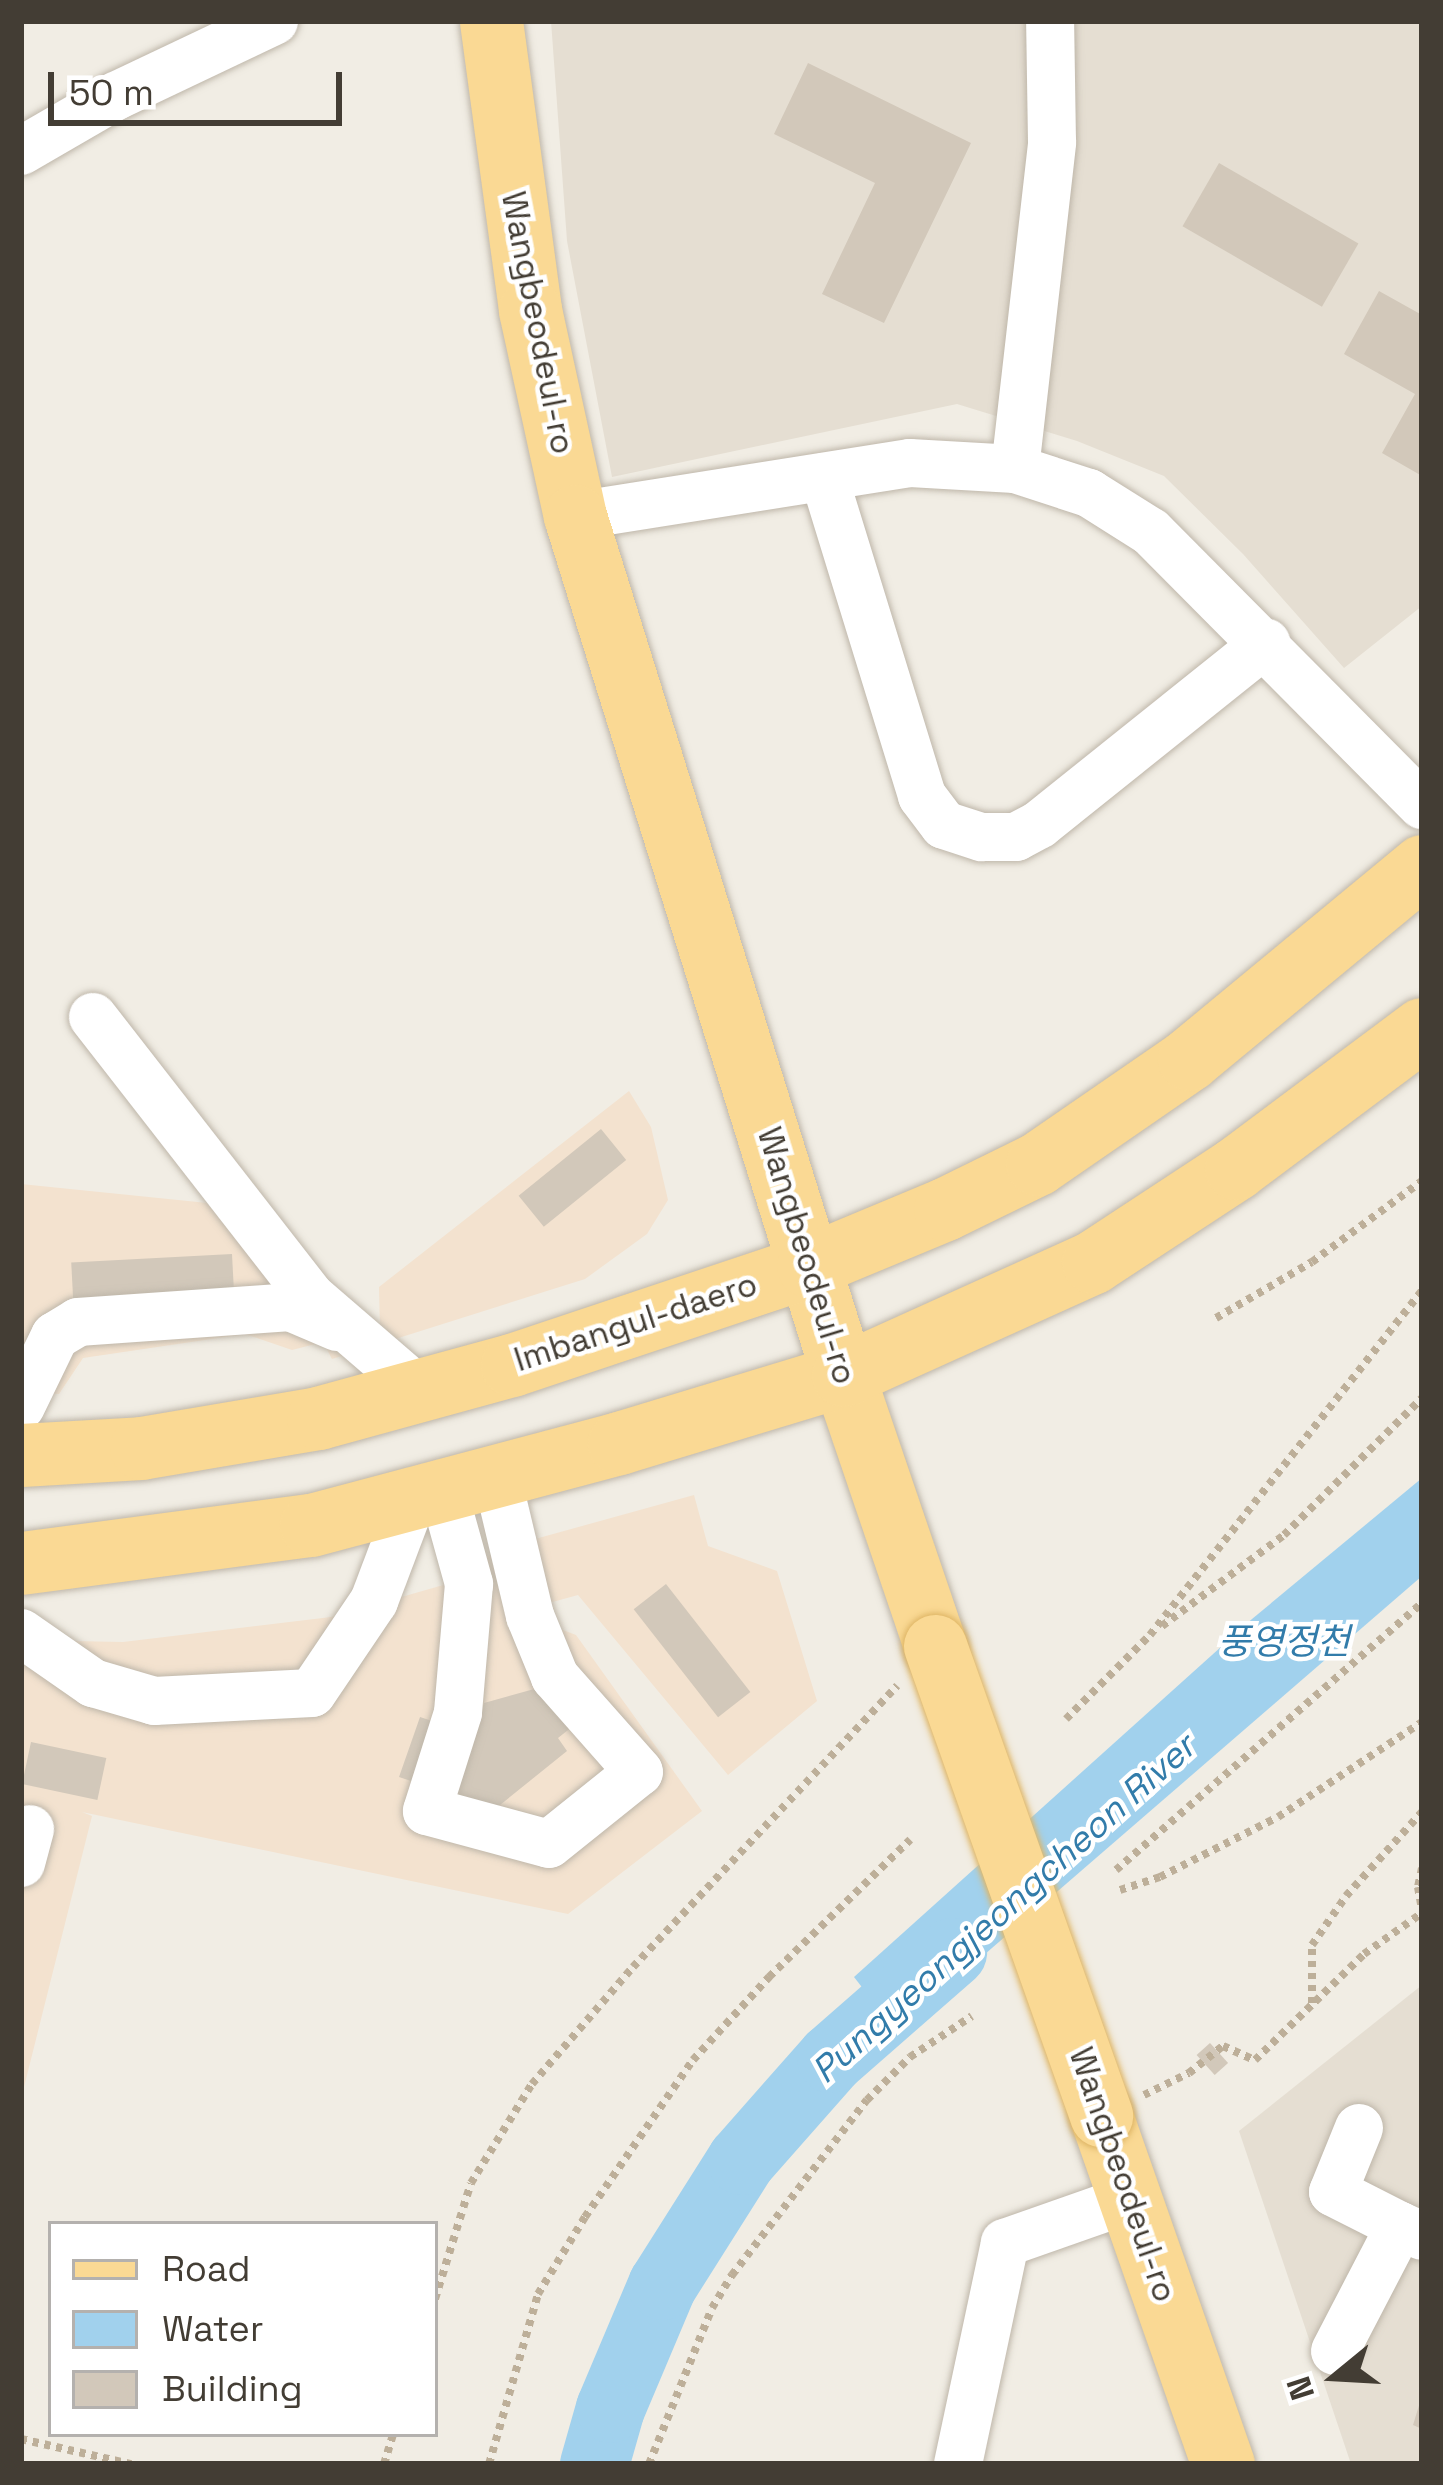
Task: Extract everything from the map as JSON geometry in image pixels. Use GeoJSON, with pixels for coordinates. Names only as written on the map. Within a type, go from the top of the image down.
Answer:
{"type":"FeatureCollection","features":[{"type":"Feature","properties":{"kind":"main road","name":"Wangbeodeul-ro"},"geometry":{"type":"LineString","coordinates":[[491,21],[523,265],[575,516],[842,1375],[1223,2464]]}},
{"type":"Feature","properties":{"kind":"main road","name":"Imbangul-daero"},"geometry":{"type":"LineString","coordinates":[[21,1455],[185,1440],[318,1418],[420,1390],[808,1265],[1037,1164],[1189,1059],[1422,866]]}},
{"type":"Feature","properties":{"kind":"main road"},"geometry":{"type":"LineString","coordinates":[[21,1563],[310,1525],[842,1375],[1094,1262],[1237,1168],[1422,1029]]}},
{"type":"Feature","properties":{"kind":"street"},"geometry":{"type":"LineString","coordinates":[[21,151],[116,96],[274,21]]}},
{"type":"Feature","properties":{"kind":"street"},"geometry":{"type":"LineString","coordinates":[[1016,469],[1052,142],[1050,21]]}},
{"type":"Feature","properties":{"kind":"street"},"geometry":{"type":"LineString","coordinates":[[575,516],[910,463],[1016,469],[1089,493],[1151,532],[1422,805]]}},
{"type":"Feature","properties":{"kind":"street"},"geometry":{"type":"LineString","coordinates":[[824,477],[922,796],[944,825],[982,837],[1016,836],[1040,824],[1267,644]]}},
{"type":"Feature","properties":{"kind":"street"},"geometry":{"type":"LineString","coordinates":[[93,1017],[268,1246],[347,1331],[420,1390]]}},
{"type":"Feature","properties":{"kind":"street"},"geometry":{"type":"LineString","coordinates":[[21,1406],[55,1336],[78,1322],[290,1307],[347,1331]]}},
{"type":"Feature","properties":{"kind":"street"},"geometry":{"type":"LineString","coordinates":[[451,1488],[530,1616],[555,1677],[639,1772],[549,1844],[427,1810],[458,1713],[469,1584],[451,1488]]}},
{"type":"Feature","properties":{"kind":"street"},"geometry":{"type":"LineString","coordinates":[[21,1633],[93,1683],[154,1700],[312,1693],[451,1488]]}},
{"type":"Feature","properties":{"kind":"street"},"geometry":{"type":"LineString","coordinates":[[1335,2351],[1411,2231],[1333,2192],[1360,2128]]}},
{"type":"Feature","properties":{"kind":"street"},"geometry":{"type":"LineString","coordinates":[[958,2464],[1005,2243],[1130,2199]]}},
{"type":"Feature","properties":{"kind":"path"},"geometry":{"type":"LineString","coordinates":[[1216,1318],[1312,1262],[1422,1181]]}},
{"type":"Feature","properties":{"kind":"path"},"geometry":{"type":"LineString","coordinates":[[1066,1719],[1150,1635],[1422,1290]]}},
{"type":"Feature","properties":{"kind":"path"},"geometry":{"type":"LineString","coordinates":[[1150,1635],[1284,1535],[1422,1398]]}},
{"type":"Feature","properties":{"kind":"path"},"geometry":{"type":"LineString","coordinates":[[1116,1870],[1422,1603]]}},
{"type":"Feature","properties":{"kind":"path"},"geometry":{"type":"LineString","coordinates":[[438,2290],[471,2183],[532,2084],[633,1966],[935,1646]]}},
{"type":"Feature","properties":{"kind":"path"},"geometry":{"type":"LineString","coordinates":[[1120,1890],[1160,1877],[1278,1817],[1422,1722]]}},
{"type":"Feature","properties":{"kind":"path"},"geometry":{"type":"LineString","coordinates":[[1312,2005],[1312,1946],[1358,1881],[1422,1812]]}},
{"type":"Feature","properties":{"kind":"path"},"geometry":{"type":"LineString","coordinates":[[489,2464],[538,2294],[585,2217],[693,2060],[769,1977],[910,1840]]}},
{"type":"Feature","properties":{"kind":"path"},"geometry":{"type":"LineString","coordinates":[[1101,2116],[1189,2073],[1223,2046],[1255,2060],[1364,1954],[1422,1911],[1418,1887],[1422,1868]]}},
{"type":"Feature","properties":{"kind":"path"},"geometry":{"type":"LineString","coordinates":[[649,2464],[712,2308],[732,2275],[868,2100],[910,2057],[972,2016]]}},
{"type":"Feature","properties":{"kind":"path"},"geometry":{"type":"LineString","coordinates":[[21,2439],[131,2464]]}},
{"type":"Feature","properties":{"kind":"shaded area"},"geometry":{"type":"Polygon","coordinates":[[[551,21],[1422,21],[1422,606],[1344,668],[1243,554],[1164,476],[1077,441],[957,404],[612,477],[567,241],[551,21]]]}},
{"type":"Feature","properties":{"kind":"shaded area"},"geometry":{"type":"Polygon","coordinates":[[[629,1091],[651,1127],[668,1200],[647,1234],[585,1279],[332,1359],[323,1342],[292,1350],[245,1334],[83,1358],[59,1394],[21,1392],[21,1184],[227,1205],[380,1330],[379,1287],[629,1091]]]}},
{"type":"Feature","properties":{"kind":"shaded area"},"geometry":{"type":"Polygon","coordinates":[[[694,1495],[708,1546],[777,1571],[817,1701],[728,1775],[578,1595],[516,1612],[576,1635],[702,1811],[568,1914],[82,1812],[92,1816],[21,2099],[21,1640],[123,1642],[331,1617],[447,1584],[499,1549],[694,1495]]]}},
{"type":"Feature","properties":{"kind":"shaded area"},"geometry":{"type":"Polygon","coordinates":[[[1422,1985],[1422,2464],[1351,2464],[1239,2131],[1422,1985]]]}},
{"type":"Feature","properties":{"kind":"water","name":"풍영정천"},"geometry":{"type":"Polygon","coordinates":[[[1422,1478],[1422,1576],[896,2031],[854,1977],[1252,1619],[1422,1478]]]}},
{"type":"Feature","properties":{"kind":"building"},"geometry":{"type":"Polygon","coordinates":[[[808,63],[971,143],[884,323],[822,294],[875,183],[774,134],[808,63]]]}},
{"type":"Feature","properties":{"kind":"building"},"geometry":{"type":"Polygon","coordinates":[[[1219,163],[1358,244],[1322,307],[1182,226],[1219,163]]]}},
{"type":"Feature","properties":{"kind":"building"},"geometry":{"type":"Polygon","coordinates":[[[1379,291],[1422,315],[1422,476],[1382,453],[1415,394],[1344,354],[1379,291]]]}},
{"type":"Feature","properties":{"kind":"building"},"geometry":{"type":"Polygon","coordinates":[[[601,1129],[626,1160],[544,1227],[519,1196],[601,1129]]]}},
{"type":"Feature","properties":{"kind":"building"},"geometry":{"type":"Polygon","coordinates":[[[232,1254],[234,1298],[74,1306],[71,1262],[232,1254]]]}},
{"type":"Feature","properties":{"kind":"building"},"geometry":{"type":"Polygon","coordinates":[[[666,1584],[750,1692],[718,1717],[634,1609],[666,1584]]]}},
{"type":"Feature","properties":{"kind":"building"},"geometry":{"type":"Polygon","coordinates":[[[574,1678],[597,1707],[558,1738],[567,1751],[495,1809],[399,1777],[420,1717],[474,1735],[484,1703],[574,1678]]]}},
{"type":"Feature","properties":{"kind":"building"},"geometry":{"type":"Polygon","coordinates":[[[31,1742],[106,1758],[97,1800],[22,1784],[31,1742]]]}},
{"type":"Feature","properties":{"kind":"building"},"geometry":{"type":"Polygon","coordinates":[[[1210,2043],[1228,2063],[1215,2075],[1197,2055],[1210,2043]]]}},
{"type":"Feature","properties":{"kind":"building"},"geometry":{"type":"Polygon","coordinates":[[[1422,2399],[1422,2429],[1413,2425],[1422,2399]]]}},
{"type":"Feature","properties":{"kind":"waterway","name":"Pungyeongjeongcheon River"},"geometry":{"type":"LineString","coordinates":[[594,2464],[610,2408],[662,2285],[741,2160],[831,2058],[952,1952]]}}]}
